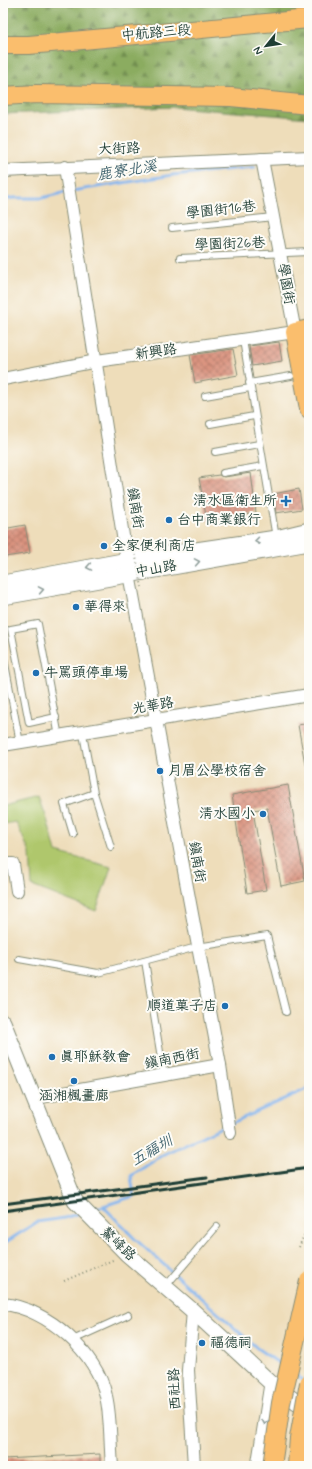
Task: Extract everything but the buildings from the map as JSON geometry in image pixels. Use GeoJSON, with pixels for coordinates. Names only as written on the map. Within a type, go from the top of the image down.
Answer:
{"type":"FeatureCollection","features":[{"type":"Feature","properties":{"kind":"main road","name":"中航路三段"},"geometry":{"type":"LineString","coordinates":[[3,46],[29,45],[309,20]]}},
{"type":"Feature","properties":{"kind":"main road"},"geometry":{"type":"LineString","coordinates":[[3,96],[37,94],[231,97],[309,105]]}},
{"type":"Feature","properties":{"kind":"main road","name":"學園街"},"geometry":{"type":"LineString","coordinates":[[302,330],[309,409]]}},
{"type":"Feature","properties":{"kind":"main road"},"geometry":{"type":"LineString","coordinates":[[272,1466],[281,1403],[309,1280]]}},
{"type":"Feature","properties":{"kind":"main road"},"geometry":{"type":"LineString","coordinates":[[284,1466],[287,1432],[303,1343],[309,1324]]}},
{"type":"Feature","properties":{"kind":"main road"},"geometry":{"type":"LineString","coordinates":[[296,1466],[299,1438],[309,1383]]}},
{"type":"Feature","properties":{"kind":"main road"},"geometry":{"type":"LineString","coordinates":[[308,1466],[309,1455]]}},
{"type":"Feature","properties":{"kind":"street","name":"大街路"},"geometry":{"type":"LineString","coordinates":[[3,170],[309,157]]}},
{"type":"Feature","properties":{"kind":"street","name":"學園街"},"geometry":{"type":"LineString","coordinates":[[262,159],[280,254],[302,330]]}},
{"type":"Feature","properties":{"kind":"street","name":"鎮南街"},"geometry":{"type":"LineString","coordinates":[[65,167],[157,720],[197,947],[220,1065],[229,1127]]}},
{"type":"Feature","properties":{"kind":"street","name":"新興路"},"geometry":{"type":"LineString","coordinates":[[3,379],[97,361],[302,330]]}},
{"type":"Feature","properties":{"kind":"street","name":"中山路"},"geometry":{"type":"LineString","coordinates":[[3,583],[130,560],[276,538],[309,530]]}},
{"type":"Feature","properties":{"kind":"street","name":"中山路"},"geometry":{"type":"LineString","coordinates":[[3,597],[130,560],[309,543]]}},
{"type":"Feature","properties":{"kind":"street","name":"光華路"},"geometry":{"type":"LineString","coordinates":[[3,745],[83,734],[157,720],[309,695]]}},
{"type":"Feature","properties":{"kind":"street"},"geometry":{"type":"LineString","coordinates":[[3,864],[13,864],[17,890]]}},
{"type":"Feature","properties":{"kind":"street","name":"鰲峰路"},"geometry":{"type":"LineString","coordinates":[[3,1022],[35,1098],[75,1201],[127,1254],[193,1311],[272,1384],[309,1411]]}},
{"type":"Feature","properties":{"kind":"street","name":"鎮南西街"},"geometry":{"type":"LineString","coordinates":[[35,1098],[220,1065]]}},
{"type":"Feature","properties":{"kind":"street"},"geometry":{"type":"LineString","coordinates":[[3,1304],[10,1305],[40,1316],[64,1332],[83,1350],[96,1370],[106,1396],[112,1466]]}},
{"type":"Feature","properties":{"kind":"street","name":"西社路"},"geometry":{"type":"LineString","coordinates":[[193,1311],[188,1370],[194,1466]]}},
{"type":"Feature","properties":{"kind":"street"},"geometry":{"type":"LineString","coordinates":[[259,1466],[272,1384]]}},
{"type":"Feature","properties":{"kind":"lane","name":"學園街16巷"},"geometry":{"type":"LineString","coordinates":[[172,228],[273,217]]}},
{"type":"Feature","properties":{"kind":"lane","name":"學園街26巷"},"geometry":{"type":"LineString","coordinates":[[180,258],[309,252]]}},
{"type":"Feature","properties":{"kind":"lane"},"geometry":{"type":"LineString","coordinates":[[243,340],[254,416],[276,538]]}},
{"type":"Feature","properties":{"kind":"lane"},"geometry":{"type":"LineString","coordinates":[[205,396],[291,376]]}},
{"type":"Feature","properties":{"kind":"lane"},"geometry":{"type":"LineString","coordinates":[[210,424],[254,416]]}},
{"type":"Feature","properties":{"kind":"lane"},"geometry":{"type":"LineString","coordinates":[[215,452],[259,444]]}},
{"type":"Feature","properties":{"kind":"lane"},"geometry":{"type":"LineString","coordinates":[[223,473],[263,466]]}},
{"type":"Feature","properties":{"kind":"lane"},"geometry":{"type":"LineString","coordinates":[[56,717],[30,723],[11,629],[38,624],[56,717],[59,737]]}},
{"type":"Feature","properties":{"kind":"lane"},"geometry":{"type":"LineString","coordinates":[[3,653],[20,743]]}},
{"type":"Feature","properties":{"kind":"lane"},"geometry":{"type":"LineString","coordinates":[[83,734],[94,793],[111,847]]}},
{"type":"Feature","properties":{"kind":"lane"},"geometry":{"type":"LineString","coordinates":[[73,834],[64,804],[94,793]]}},
{"type":"Feature","properties":{"kind":"lane"},"geometry":{"type":"LineString","coordinates":[[19,960],[98,973],[197,947],[267,936],[286,1012]]}},
{"type":"Feature","properties":{"kind":"lane"},"geometry":{"type":"LineString","coordinates":[[145,961],[164,1076]]}},
{"type":"Feature","properties":{"kind":"lane"},"geometry":{"type":"LineString","coordinates":[[165,1286],[217,1226]]}},
{"type":"Feature","properties":{"kind":"lane"},"geometry":{"type":"LineString","coordinates":[[73,1340],[128,1316]]}},
{"type":"Feature","properties":{"kind":"path"},"geometry":{"type":"LineString","coordinates":[[130,560],[142,587]]}},
{"type":"Feature","properties":{"kind":"path"},"geometry":{"type":"LineString","coordinates":[[298,1247],[309,1224]]}},
{"type":"Feature","properties":{"kind":"path"},"geometry":{"type":"LineString","coordinates":[[64,1281],[127,1254]]}},
{"type":"Feature","properties":{"kind":"green space"},"geometry":{"type":"Polygon","coordinates":[[[3,3],[309,3],[309,118],[174,107],[3,114],[3,3]]]}},
{"type":"Feature","properties":{"kind":"green space"},"geometry":{"type":"Polygon","coordinates":[[[39,797],[56,852],[111,867],[96,911],[32,886],[30,853],[16,822],[3,824],[3,806],[39,797]]]}},
{"type":"Feature","properties":{"kind":"waterway","name":"鹿寮北溪"},"geometry":{"type":"LineString","coordinates":[[72,191],[173,175],[255,167]]}},
{"type":"Feature","properties":{"kind":"waterway","name":"鹿寮北溪"},"geometry":{"type":"LineString","coordinates":[[3,200],[12,198],[42,198],[66,192]]}},
{"type":"Feature","properties":{"kind":"waterway","name":"五福圳"},"geometry":{"type":"LineString","coordinates":[[232,1123],[309,1088]]}},
{"type":"Feature","properties":{"kind":"waterway","name":"五福圳"},"geometry":{"type":"LineString","coordinates":[[91,1210],[134,1196],[131,1176],[164,1154],[226,1125]]}},
{"type":"Feature","properties":{"kind":"waterway"},"geometry":{"type":"LineString","coordinates":[[103,1206],[134,1238],[258,1349],[283,1366]]}},
{"type":"Feature","properties":{"kind":"waterway","name":"五福圳"},"geometry":{"type":"LineString","coordinates":[[3,1244],[37,1222],[65,1218],[79,1213]]}},
{"type":"Feature","properties":{"kind":"waterway"},"geometry":{"type":"LineString","coordinates":[[294,1374],[304,1381]]}},
{"type":"Feature","properties":{"kind":"railway"},"geometry":{"type":"LineString","coordinates":[[3,1211],[309,1168]]}},
{"type":"Feature","properties":{"kind":"railway"},"geometry":{"type":"LineString","coordinates":[[3,1204],[207,1177]]}},
{"type":"Feature","properties":{"kind":"place","name":"清水區衛生所"},"geometry":{"type":"Point","coordinates":[286,501]}},
{"type":"Feature","properties":{"kind":"place","name":"台中商業銀行"},"geometry":{"type":"Point","coordinates":[169,520]}},
{"type":"Feature","properties":{"kind":"place","name":"全家便利商店"},"geometry":{"type":"Point","coordinates":[104,546]}},
{"type":"Feature","properties":{"kind":"place","name":"華得來"},"geometry":{"type":"Point","coordinates":[76,607]}},
{"type":"Feature","properties":{"kind":"place","name":"牛罵頭停車場"},"geometry":{"type":"Point","coordinates":[36,673]}},
{"type":"Feature","properties":{"kind":"place","name":"月眉公學校宿舍"},"geometry":{"type":"Point","coordinates":[160,771]}},
{"type":"Feature","properties":{"kind":"place","name":"清水國小"},"geometry":{"type":"Point","coordinates":[263,814]}},
{"type":"Feature","properties":{"kind":"place","name":"順道菓子店"},"geometry":{"type":"Point","coordinates":[225,1006]}},
{"type":"Feature","properties":{"kind":"place","name":"真耶穌教會"},"geometry":{"type":"Point","coordinates":[52,1057]}},
{"type":"Feature","properties":{"kind":"place","name":"涵湘楓畫廊"},"geometry":{"type":"Point","coordinates":[74,1081]}},
{"type":"Feature","properties":{"kind":"place","name":"福德祠"},"geometry":{"type":"Point","coordinates":[202,1343]}}]}
